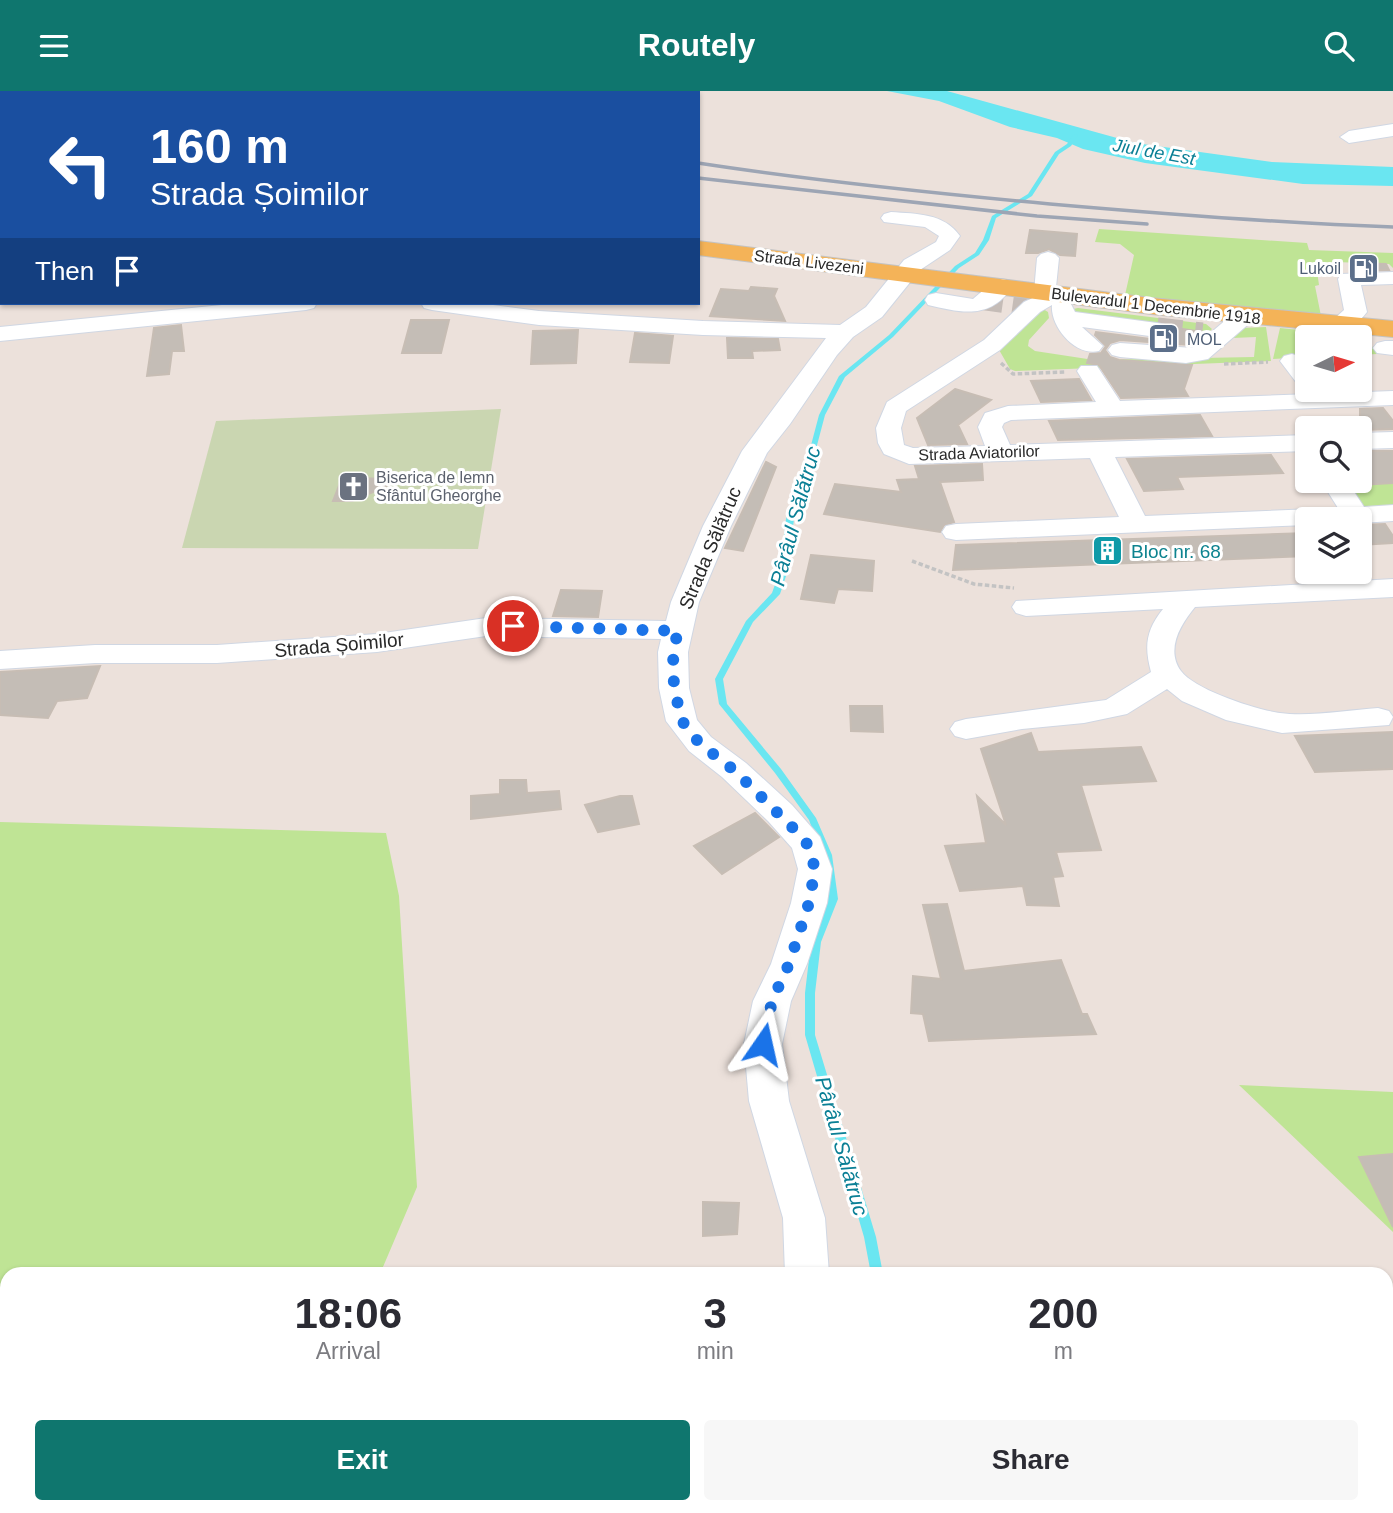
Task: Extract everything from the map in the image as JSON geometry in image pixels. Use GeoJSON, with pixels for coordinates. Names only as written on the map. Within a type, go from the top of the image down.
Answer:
{"type":"FeatureCollection","features":[{"type":"Feature","properties":{"kind":"main road","name":"Strada Livezeni"},"geometry":{"type":"LineString","coordinates":[[700,248],[911,275]]}},
{"type":"Feature","properties":{"kind":"main road","name":"Bulevardul 1 Decembrie 1918"},"geometry":{"type":"LineString","coordinates":[[911,275],[993,285],[1066,316],[1243,317],[1327,325]]}},
{"type":"Feature","properties":{"kind":"main road","name":"Bulevardul 1 Decembrie 1918"},"geometry":{"type":"LineString","coordinates":[[1372,337],[1390,342]]}},
{"type":"Feature","properties":{"kind":"street"},"geometry":{"type":"LineString","coordinates":[[1349,137],[1393,130]]}},
{"type":"Feature","properties":{"kind":"street","name":"Strada Sălătruc"},"geometry":{"type":"LineString","coordinates":[[807,1267],[804,1218],[769,1101],[763,1044],[772,1001],[789,964],[809,903],[815,869],[808,845],[787,821],[734,770],[700,744],[682,721],[674,688],[673,652],[685,603],[717,526],[755,451],[781,419],[828,350],[845,332],[874,312],[911,275],[912,265],[943,246],[950,236],[943,227],[933,223],[891,218]]}},
{"type":"Feature","properties":{"kind":"street"},"geometry":{"type":"LineString","coordinates":[[1048,258],[1066,316],[1186,356],[1200,354],[1211,336],[1243,317]]}},
{"type":"Feature","properties":{"kind":"street"},"geometry":{"type":"LineString","coordinates":[[936,300],[978,306],[993,285]]}},
{"type":"Feature","properties":{"kind":"street"},"geometry":{"type":"LineString","coordinates":[[1338,325],[1382,287]]}},
{"type":"Feature","properties":{"kind":"street"},"geometry":{"type":"LineString","coordinates":[[0,334],[286,305]]}},
{"type":"Feature","properties":{"kind":"street"},"geometry":{"type":"LineString","coordinates":[[446,305],[539,318],[739,330],[845,332]]}},
{"type":"Feature","properties":{"kind":"street","name":"Strada Aviatorilor"},"geometry":{"type":"LineString","coordinates":[[1066,316],[1032,307],[992,345],[896,407],[888,426],[890,442],[899,454],[909,456],[1295,443]]}},
{"type":"Feature","properties":{"kind":"street"},"geometry":{"type":"LineString","coordinates":[[1292,361],[1295,365]]}},
{"type":"Feature","properties":{"kind":"street"},"geometry":{"type":"LineString","coordinates":[[1089,371],[1112,409]]}},
{"type":"Feature","properties":{"kind":"street"},"geometry":{"type":"LineString","coordinates":[[1000,453],[990,427],[994,418],[1008,413],[1112,409],[1295,392]]}},
{"type":"Feature","properties":{"kind":"street"},"geometry":{"type":"LineString","coordinates":[[1372,396],[1393,398]]}},
{"type":"Feature","properties":{"kind":"street"},"geometry":{"type":"LineString","coordinates":[[1372,441],[1393,440]]}},
{"type":"Feature","properties":{"kind":"street"},"geometry":{"type":"LineString","coordinates":[[1099,450],[1136,524]]}},
{"type":"Feature","properties":{"kind":"street"},"geometry":{"type":"LineString","coordinates":[[1372,514],[1393,513]]}},
{"type":"Feature","properties":{"kind":"street"},"geometry":{"type":"LineString","coordinates":[[956,532],[1295,517]]}},
{"type":"Feature","properties":{"kind":"street"},"geometry":{"type":"LineString","coordinates":[[1026,607],[1393,589]]}},
{"type":"Feature","properties":{"kind":"street"},"geometry":{"type":"LineString","coordinates":[[1186,599],[1164,626],[1160,651],[1167,675],[1193,694],[1237,713],[1282,723],[1378,718]]}},
{"type":"Feature","properties":{"kind":"street","name":"Strada Șoimilor"},"geometry":{"type":"LineString","coordinates":[[0,660],[95,654],[217,655],[377,643],[486,627],[678,631]]}},
{"type":"Feature","properties":{"kind":"street"},"geometry":{"type":"LineString","coordinates":[[966,729],[1022,719],[1084,714],[1116,707],[1167,675]]}},
{"type":"Feature","properties":{"kind":"green space"},"geometry":{"type":"Polygon","coordinates":[[[1099,229],[1307,243],[1309,250],[1393,253],[1393,268],[1389,264],[1316,264],[1319,285],[1315,286],[1321,316],[1125,295],[1134,255],[1120,244],[1095,242],[1099,229]]]}},
{"type":"Feature","properties":{"kind":"green space"},"geometry":{"type":"Polygon","coordinates":[[[1043,309],[1048,312],[1049,318],[1029,340],[1028,346],[1035,351],[1094,360],[1254,357],[1256,337],[1232,338],[1243,328],[1266,327],[1271,361],[1015,371],[1010,369],[998,348],[1043,309]]]}},
{"type":"Feature","properties":{"kind":"green space"},"geometry":{"type":"Polygon","coordinates":[[[1073,309],[1206,324],[1212,329],[1209,332],[1074,318],[1073,309]]]}},
{"type":"Feature","properties":{"kind":"green space"},"geometry":{"type":"Polygon","coordinates":[[[1280,328],[1295,330],[1295,358],[1273,359],[1280,328]]]}},
{"type":"Feature","properties":{"kind":"green space"},"geometry":{"type":"Polygon","coordinates":[[[501,409],[478,549],[182,548],[216,421],[501,409]]]}},
{"type":"Feature","properties":{"kind":"green space"},"geometry":{"type":"Polygon","coordinates":[[[1393,483],[1393,507],[1367,507],[1350,493],[1372,493],[1372,484],[1393,483]]]}},
{"type":"Feature","properties":{"kind":"green space"},"geometry":{"type":"Polygon","coordinates":[[[0,822],[386,833],[399,896],[417,1187],[383,1267],[0,1267],[0,822]]]}},
{"type":"Feature","properties":{"kind":"green space"},"geometry":{"type":"Polygon","coordinates":[[[1239,1085],[1393,1092],[1393,1232],[1239,1085]]]}},
{"type":"Feature","properties":{"kind":"water","name":"Jiul de Est"},"geometry":{"type":"Polygon","coordinates":[[[887,91],[947,91],[1135,143],[1272,162],[1393,167],[1393,186],[1303,184],[1145,163],[1083,149],[1057,138],[1010,127],[939,101],[887,91]]]}},
{"type":"Feature","properties":{"kind":"building"},"geometry":{"type":"Polygon","coordinates":[[[1030,230],[1077,234],[1075,256],[1060,255],[1049,249],[1026,253],[1030,230]]]}},
{"type":"Feature","properties":{"kind":"building"},"geometry":{"type":"Polygon","coordinates":[[[1351,263],[1386,264],[1389,270],[1355,271],[1351,263]]]}},
{"type":"Feature","properties":{"kind":"building"},"geometry":{"type":"Polygon","coordinates":[[[751,287],[777,289],[774,296],[785,321],[710,316],[721,289],[749,291],[751,287]]]}},
{"type":"Feature","properties":{"kind":"building"},"geometry":{"type":"Polygon","coordinates":[[[411,320],[449,320],[441,353],[402,353],[411,320]]]}},
{"type":"Feature","properties":{"kind":"building"},"geometry":{"type":"Polygon","coordinates":[[[181,325],[184,351],[172,351],[169,374],[147,376],[154,328],[181,325]]]}},
{"type":"Feature","properties":{"kind":"building"},"geometry":{"type":"Polygon","coordinates":[[[1169,327],[1203,332],[1192,345],[1120,340],[1110,343],[1105,350],[1110,357],[1119,360],[1192,365],[1184,389],[1188,396],[1121,398],[1099,365],[1087,363],[1090,354],[1101,353],[1106,346],[1095,335],[1096,332],[1158,340],[1167,336],[1169,327]]]}},
{"type":"Feature","properties":{"kind":"building"},"geometry":{"type":"Polygon","coordinates":[[[578,330],[576,363],[531,364],[533,331],[578,330]]]}},
{"type":"Feature","properties":{"kind":"building"},"geometry":{"type":"Polygon","coordinates":[[[635,333],[673,336],[669,363],[630,362],[635,333]]]}},
{"type":"Feature","properties":{"kind":"building"},"geometry":{"type":"Polygon","coordinates":[[[727,338],[778,339],[780,350],[752,351],[753,358],[728,358],[727,338]]]}},
{"type":"Feature","properties":{"kind":"building"},"geometry":{"type":"Polygon","coordinates":[[[1079,379],[1091,400],[1041,402],[1031,381],[1079,379]]]}},
{"type":"Feature","properties":{"kind":"building"},"geometry":{"type":"Polygon","coordinates":[[[955,389],[991,400],[958,425],[967,444],[928,445],[917,418],[955,389]]]}},
{"type":"Feature","properties":{"kind":"building"},"geometry":{"type":"Polygon","coordinates":[[[1383,408],[1393,421],[1393,429],[1372,430],[1372,416],[1360,416],[1360,409],[1383,408]]]}},
{"type":"Feature","properties":{"kind":"building"},"geometry":{"type":"Polygon","coordinates":[[[1200,415],[1212,436],[1058,440],[1049,421],[1200,415]]]}},
{"type":"Feature","properties":{"kind":"building"},"geometry":{"type":"Polygon","coordinates":[[[1372,451],[1393,451],[1393,483],[1372,484],[1372,451]]]}},
{"type":"Feature","properties":{"kind":"building"},"geometry":{"type":"Polygon","coordinates":[[[1271,455],[1283,473],[1177,477],[1183,489],[1144,491],[1127,459],[1271,455]]]}},
{"type":"Feature","properties":{"kind":"building"},"geometry":{"type":"Polygon","coordinates":[[[766,462],[776,467],[743,551],[725,548],[766,462]]]}},
{"type":"Feature","properties":{"kind":"building"},"geometry":{"type":"Polygon","coordinates":[[[982,464],[983,480],[940,482],[954,522],[944,525],[940,532],[824,514],[835,484],[901,492],[897,480],[919,479],[915,466],[982,464]]]}},
{"type":"Feature","properties":{"kind":"building","name":"Biserica de lemn Sfântul Gheorghe"},"geometry":{"type":"Polygon","coordinates":[[[342,478],[403,479],[352,501],[333,501],[342,478]]]}},
{"type":"Feature","properties":{"kind":"building"},"geometry":{"type":"Polygon","coordinates":[[[1385,524],[1393,536],[1393,543],[1372,544],[1372,525],[1385,524]]]}},
{"type":"Feature","properties":{"kind":"building"},"geometry":{"type":"Polygon","coordinates":[[[1295,533],[1295,556],[953,570],[956,545],[1295,533]]]}},
{"type":"Feature","properties":{"kind":"building"},"geometry":{"type":"Polygon","coordinates":[[[811,555],[874,561],[872,591],[838,589],[834,603],[801,599],[811,555]]]}},
{"type":"Feature","properties":{"kind":"building"},"geometry":{"type":"Polygon","coordinates":[[[561,590],[602,591],[598,617],[553,616],[561,590]]]}},
{"type":"Feature","properties":{"kind":"building"},"geometry":{"type":"Polygon","coordinates":[[[100,666],[87,698],[57,701],[48,718],[0,715],[0,672],[100,666]]]}},
{"type":"Feature","properties":{"kind":"building"},"geometry":{"type":"Polygon","coordinates":[[[850,706],[882,706],[883,732],[851,731],[850,706]]]}},
{"type":"Feature","properties":{"kind":"building"},"geometry":{"type":"Polygon","coordinates":[[[1393,732],[1393,769],[1315,772],[1295,736],[1393,732]]]}},
{"type":"Feature","properties":{"kind":"building"},"geometry":{"type":"Polygon","coordinates":[[[1031,733],[1038,752],[1141,747],[1156,781],[1081,785],[1101,850],[1056,852],[1063,876],[1053,877],[1059,906],[1027,905],[1023,886],[960,891],[945,846],[986,843],[977,796],[1006,825],[981,749],[1031,733]]]}},
{"type":"Feature","properties":{"kind":"building"},"geometry":{"type":"Polygon","coordinates":[[[500,780],[526,780],[527,793],[559,791],[561,809],[471,819],[471,796],[500,794],[500,780]]]}},
{"type":"Feature","properties":{"kind":"building"},"geometry":{"type":"Polygon","coordinates":[[[620,796],[632,796],[639,824],[598,832],[585,805],[620,796]]]}},
{"type":"Feature","properties":{"kind":"building"},"geometry":{"type":"Polygon","coordinates":[[[755,813],[779,837],[722,874],[694,846],[755,813]]]}},
{"type":"Feature","properties":{"kind":"building"},"geometry":{"type":"Polygon","coordinates":[[[947,904],[964,971],[1061,960],[1082,1014],[1087,1014],[1096,1034],[929,1041],[923,1014],[911,1013],[913,976],[941,979],[923,905],[947,904]]]}},
{"type":"Feature","properties":{"kind":"building"},"geometry":{"type":"Polygon","coordinates":[[[1393,1154],[1393,1227],[1359,1157],[1393,1154]]]}},
{"type":"Feature","properties":{"kind":"building"},"geometry":{"type":"Polygon","coordinates":[[[703,1202],[739,1203],[737,1234],[703,1236],[703,1202]]]}},
{"type":"Feature","properties":{"kind":"waterway","name":"Pârâul Sălătruc"},"geometry":{"type":"LineString","coordinates":[[876,1267],[870,1237],[810,1035],[810,993],[816,942],[833,899],[827,855],[813,820],[778,771],[723,704],[719,679],[750,621],[776,594],[783,573],[790,519],[804,483],[822,415],[842,376],[891,336],[957,267],[977,254],[986,240],[994,217],[1030,195],[1057,153],[1069,145],[1076,135]]}},
{"type":"Feature","properties":{"kind":"tunnel"},"geometry":{"type":"LineString","coordinates":[[983,300],[1032,307]]}},
{"type":"Feature","properties":{"kind":"tunnel"},"geometry":{"type":"LineString","coordinates":[[1157,330],[1202,335]]}},
{"type":"Feature","properties":{"kind":"railway"},"geometry":{"type":"LineString","coordinates":[[700,163],[874,186],[1050,204],[1221,218],[1393,227]]}},
{"type":"Feature","properties":{"kind":"railway"},"geometry":{"type":"LineString","coordinates":[[700,178],[1037,216],[1147,224]]}},
{"type":"Feature","properties":{"kind":"place","name":"Lukoil"},"geometry":{"type":"Point","coordinates":[1364,268]}},
{"type":"Feature","properties":{"kind":"place","name":"MOL"},"geometry":{"type":"Point","coordinates":[1164,339]}},
{"type":"Feature","properties":{"kind":"place","name":"Biserica de lemn Sfântul Gheorghe"},"geometry":{"type":"Point","coordinates":[353,486]}},
{"type":"Feature","properties":{"kind":"place","name":"Bloc nr. 68"},"geometry":{"type":"Point","coordinates":[1108,551]}},
{"type":"Feature","properties":{"kind":"route"},"geometry":{"type":"LineString","coordinates":[[513,626],[678,631],[673,652],[674,688],[682,721],[700,744],[734,770],[808,845],[815,869],[809,903],[789,964],[772,1001],[763,1044]]}}]}
